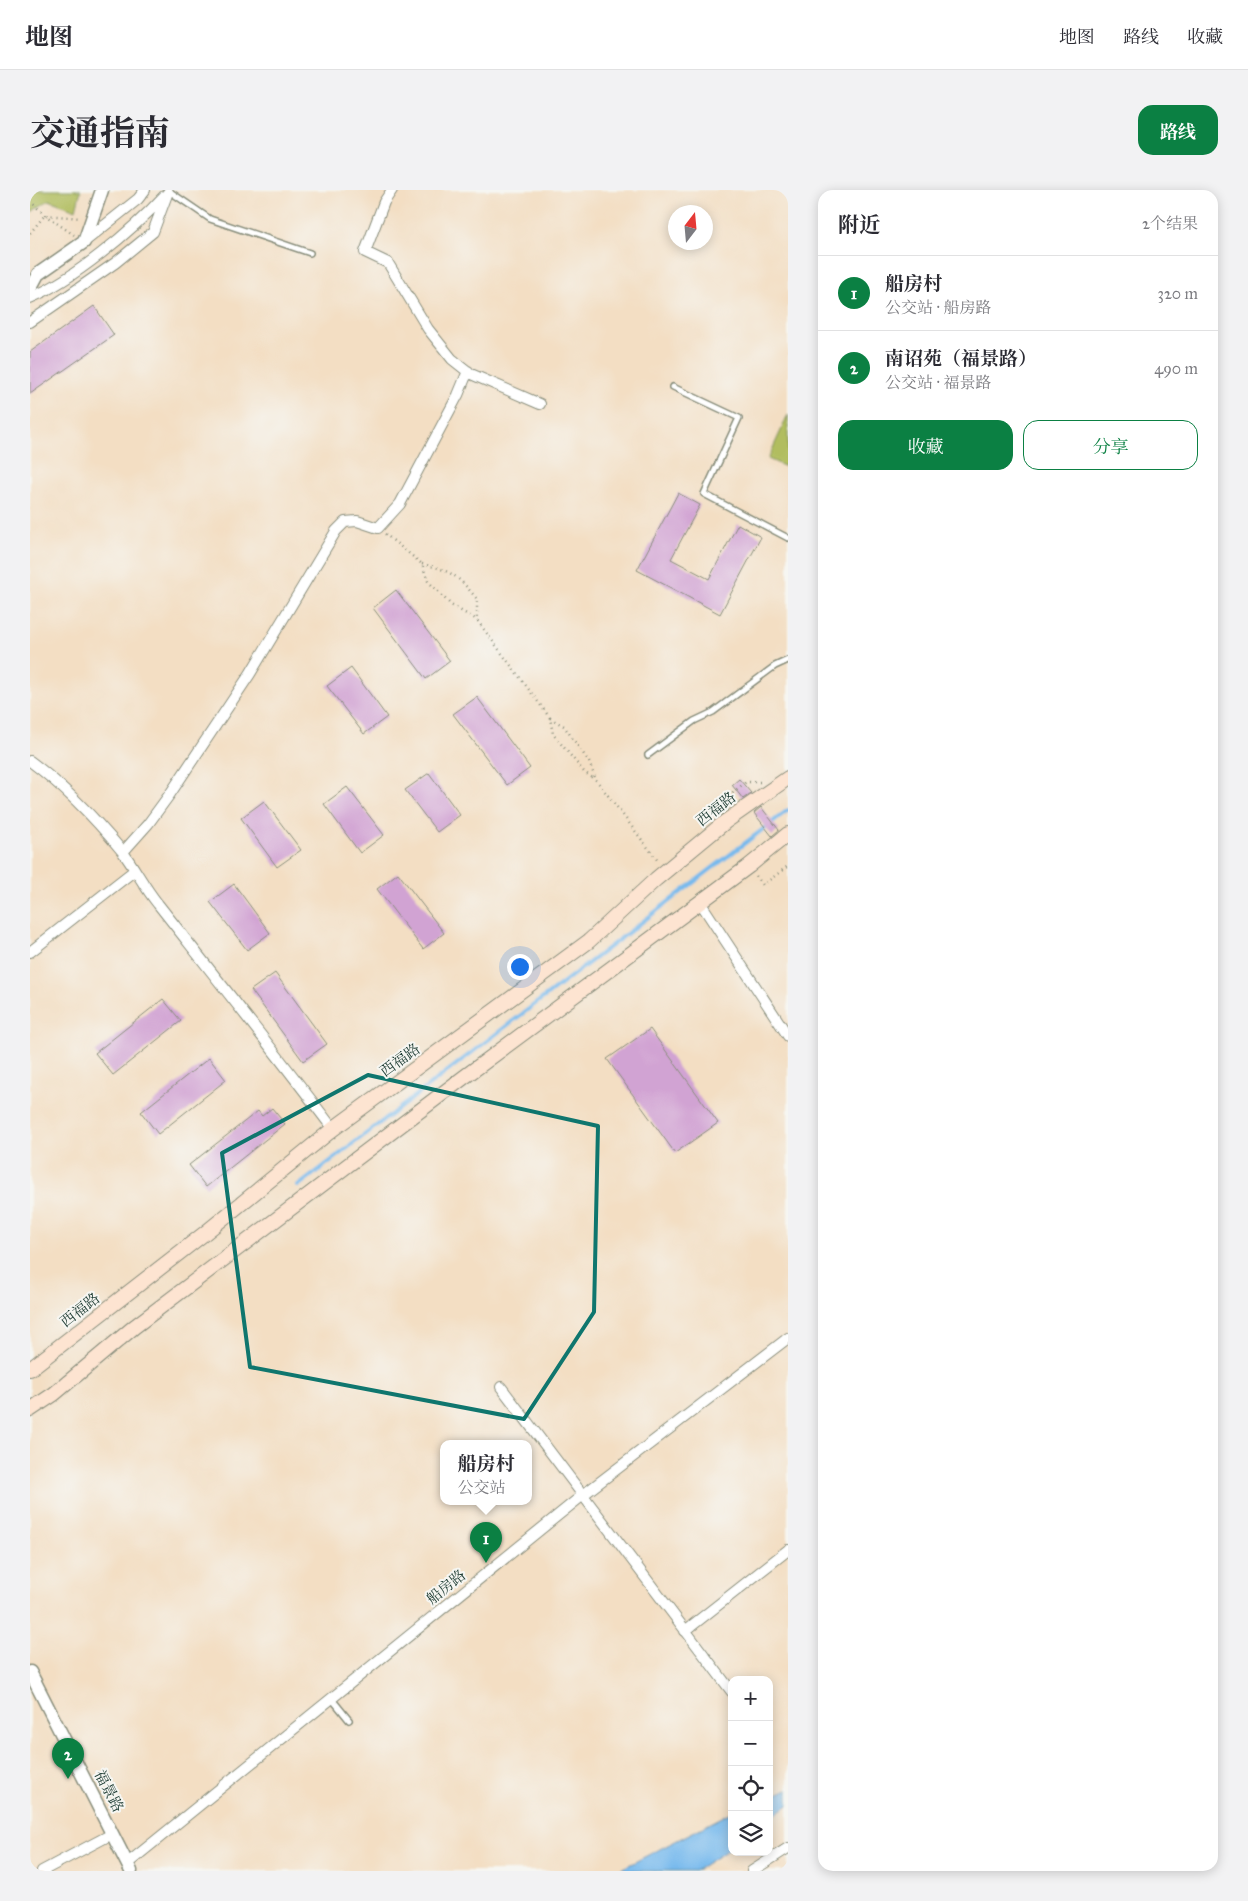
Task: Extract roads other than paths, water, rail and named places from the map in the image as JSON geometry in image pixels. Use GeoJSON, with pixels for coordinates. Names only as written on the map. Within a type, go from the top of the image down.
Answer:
{"type":"FeatureCollection","features":[{"type":"Feature","properties":{"kind":"main road","name":"西福路"},"geometry":{"type":"LineString","coordinates":[[30,1368],[205,1233],[333,1129],[589,940],[666,871],[725,822],[788,778]]}},
{"type":"Feature","properties":{"kind":"main road"},"geometry":{"type":"LineString","coordinates":[[30,1410],[54,1394],[134,1326],[756,861],[788,834]]}},
{"type":"Feature","properties":{"kind":"street"},"geometry":{"type":"LineString","coordinates":[[84,242],[102,190]]}},
{"type":"Feature","properties":{"kind":"street"},"geometry":{"type":"LineString","coordinates":[[30,289],[38,274],[84,242],[138,198],[145,190]]}},
{"type":"Feature","properties":{"kind":"street"},"geometry":{"type":"LineString","coordinates":[[392,190],[384,202],[365,252],[388,262],[428,329],[452,359],[468,371],[540,404]]}},
{"type":"Feature","properties":{"kind":"street"},"geometry":{"type":"LineString","coordinates":[[30,298],[50,290],[105,250],[150,211],[169,191]]}},
{"type":"Feature","properties":{"kind":"street"},"geometry":{"type":"LineString","coordinates":[[30,322],[115,263],[152,232],[169,191]]}},
{"type":"Feature","properties":{"kind":"street"},"geometry":{"type":"LineString","coordinates":[[123,852],[148,824],[170,794],[250,674],[336,531],[345,522],[351,521],[357,521],[378,528],[400,504],[458,395],[468,371]]}},
{"type":"Feature","properties":{"kind":"street"},"geometry":{"type":"LineString","coordinates":[[30,761],[55,780],[80,803],[123,852],[146,889],[333,1129]]}},
{"type":"Feature","properties":{"kind":"street"},"geometry":{"type":"LineString","coordinates":[[30,952],[135,870]]}},
{"type":"Feature","properties":{"kind":"street"},"geometry":{"type":"LineString","coordinates":[[700,902],[788,1036]]}},
{"type":"Feature","properties":{"kind":"street","name":"船房路"},"geometry":{"type":"LineString","coordinates":[[129,1867],[583,1495],[788,1338]]}},
{"type":"Feature","properties":{"kind":"street"},"geometry":{"type":"LineString","coordinates":[[501,1387],[728,1687]]}},
{"type":"Feature","properties":{"kind":"street"},"geometry":{"type":"LineString","coordinates":[[686,1631],[788,1550]]}},
{"type":"Feature","properties":{"kind":"street","name":"福景路"},"geometry":{"type":"LineString","coordinates":[[30,1672],[129,1867]]}},
{"type":"Feature","properties":{"kind":"street"},"geometry":{"type":"LineString","coordinates":[[42,1871],[112,1834]]}},
{"type":"Feature","properties":{"kind":"street"},"geometry":{"type":"LineString","coordinates":[[752,1871],[788,1848]]}},
{"type":"Feature","properties":{"kind":"lane"},"geometry":{"type":"LineString","coordinates":[[169,191],[210,219],[310,253]]}},
{"type":"Feature","properties":{"kind":"lane"},"geometry":{"type":"LineString","coordinates":[[673,387],[740,418],[704,494],[788,538]]}},
{"type":"Feature","properties":{"kind":"lane"},"geometry":{"type":"LineString","coordinates":[[648,755],[694,720],[713,712],[775,666],[788,660]]}},
{"type":"Feature","properties":{"kind":"lane"},"geometry":{"type":"LineString","coordinates":[[332,1699],[349,1720]]}},
{"type":"Feature","properties":{"kind":"water"},"geometry":{"type":"Polygon","coordinates":[[[788,1789],[788,1805],[773,1816],[773,1811],[773,1796],[788,1789]]]}},
{"type":"Feature","properties":{"kind":"water"},"geometry":{"type":"Polygon","coordinates":[[[728,1814],[728,1850],[695,1871],[617,1871],[728,1814]]]}},
{"type":"Feature","properties":{"kind":"waterway"},"geometry":{"type":"LineString","coordinates":[[298,1186],[788,810]]}},
{"type":"Feature","properties":{"kind":"place","name":"船房村"},"geometry":{"type":"Point","coordinates":[486,1563]}},
{"type":"Feature","properties":{"kind":"place","name":"南诏苑（福景路）"},"geometry":{"type":"Point","coordinates":[68,1779]}}]}
